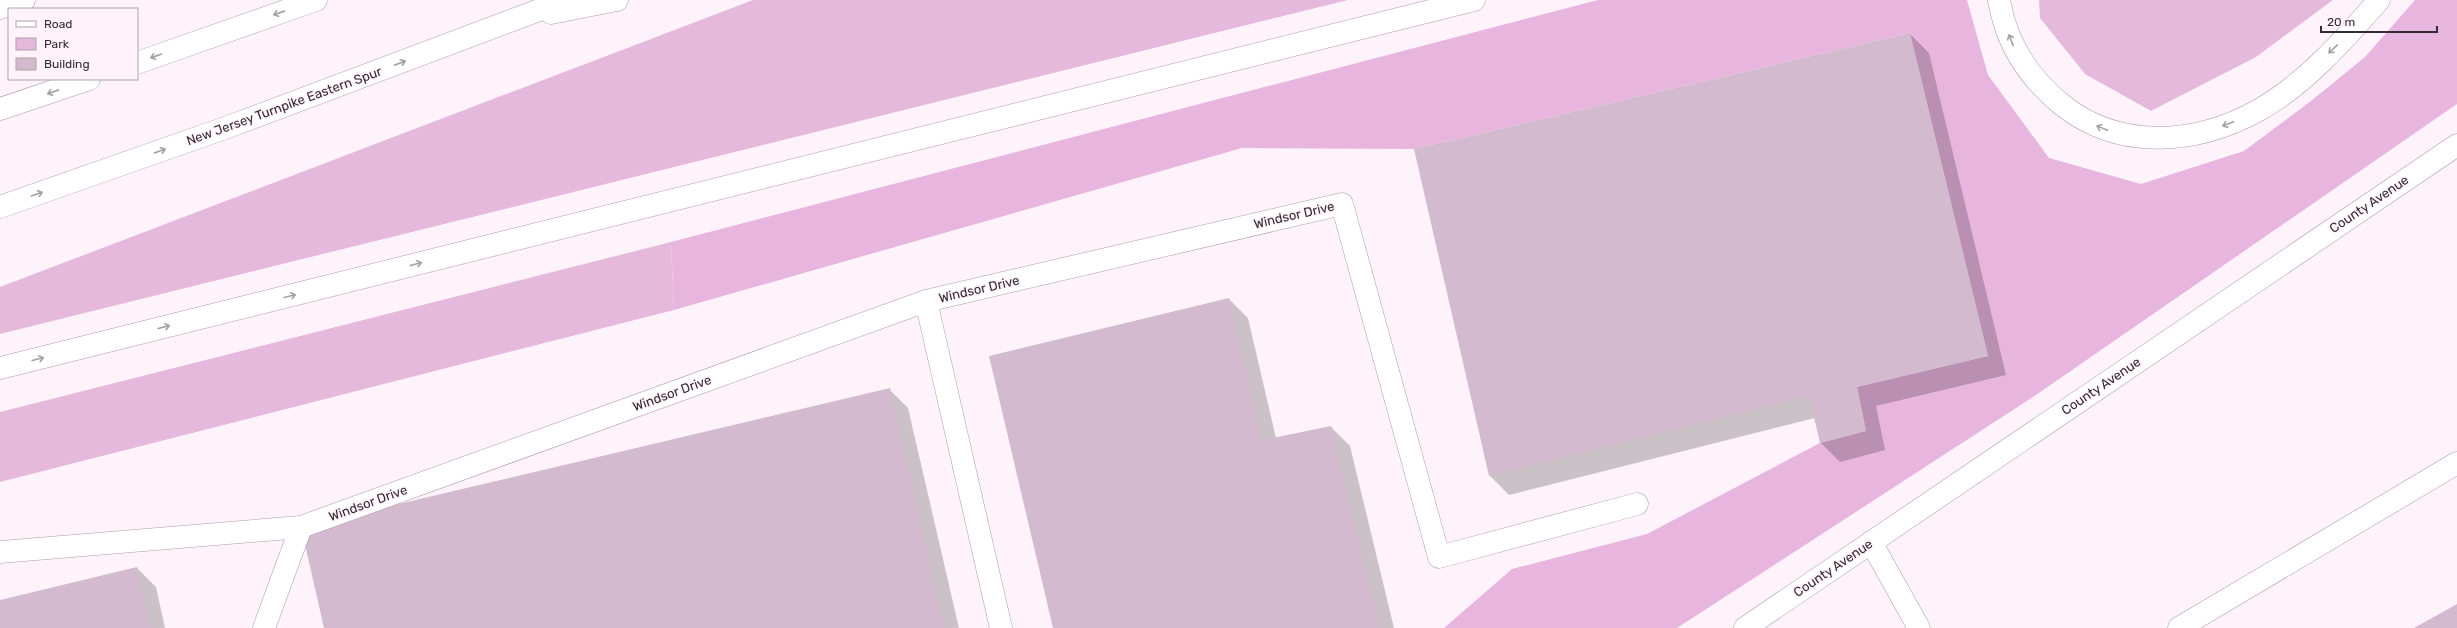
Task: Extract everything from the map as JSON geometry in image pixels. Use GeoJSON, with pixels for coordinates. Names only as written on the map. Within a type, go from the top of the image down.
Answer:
{"type":"FeatureCollection","features":[{"type":"Feature","properties":{"kind":"main road"},"geometry":{"type":"LineString","coordinates":[[0,8],[24,0]]}},
{"type":"Feature","properties":{"kind":"main road"},"geometry":{"type":"LineString","coordinates":[[138,63],[316,0]]}},
{"type":"Feature","properties":{"kind":"main road","name":"New Jersey Turnpike Eastern Spur"},"geometry":{"type":"LineString","coordinates":[[0,207],[228,127],[566,0]]}},
{"type":"Feature","properties":{"kind":"main road"},"geometry":{"type":"LineString","coordinates":[[510,21],[617,0]]}},
{"type":"Feature","properties":{"kind":"main road"},"geometry":{"type":"LineString","coordinates":[[0,368],[1474,0]]}},
{"type":"Feature","properties":{"kind":"main road"},"geometry":{"type":"LineString","coordinates":[[2000,0],[2002,17],[2014,47],[2030,72],[2050,95],[2074,114],[2103,129],[2135,137],[2166,139],[2199,134],[2231,123],[2260,109],[2288,90],[2313,68],[2379,0]]}},
{"type":"Feature","properties":{"kind":"main road"},"geometry":{"type":"LineString","coordinates":[[0,110],[87,80]]}},
{"type":"Feature","properties":{"kind":"main road","name":"County Avenue"},"geometry":{"type":"LineString","coordinates":[[1745,628],[2457,145]]}},
{"type":"Feature","properties":{"kind":"main road","name":"Windsor Drive"},"geometry":{"type":"LineString","coordinates":[[0,552],[301,527],[926,301],[1342,204],[1439,557],[1637,504]]}},
{"type":"Feature","properties":{"kind":"main road"},"geometry":{"type":"LineString","coordinates":[[926,301],[1001,628]]}},
{"type":"Feature","properties":{"kind":"main road"},"geometry":{"type":"LineString","coordinates":[[2179,628],[2457,463]]}},
{"type":"Feature","properties":{"kind":"main road"},"geometry":{"type":"LineString","coordinates":[[264,628],[301,527]]}},
{"type":"Feature","properties":{"kind":"main road"},"geometry":{"type":"LineString","coordinates":[[1871,542],[1919,628]]}},
{"type":"Feature","properties":{"kind":"green space"},"geometry":{"type":"Polygon","coordinates":[[[753,0],[1348,0],[0,334],[0,287],[753,0]]]}},
{"type":"Feature","properties":{"kind":"green space"},"geometry":{"type":"Polygon","coordinates":[[[2039,0],[2333,0],[2256,57],[2151,111],[2085,74],[2040,18],[2039,0]]]}},
{"type":"Feature","properties":{"kind":"green space"},"geometry":{"type":"Polygon","coordinates":[[[671,242],[674,310],[0,482],[0,412],[671,242]]]}},
{"type":"Feature","properties":{"kind":"shaded area"},"geometry":{"type":"Polygon","coordinates":[[[1598,0],[1967,0],[1988,75],[2049,158],[2141,184],[2244,151],[2311,101],[2365,57],[2415,0],[2457,0],[2457,104],[2033,397],[1677,628],[1444,628],[1512,569],[1647,534],[1820,443],[1866,431],[1857,387],[1988,356],[1910,33],[1414,149],[1242,148],[674,310],[671,242],[1598,0]]]}},
{"type":"Feature","properties":{"kind":"building"},"geometry":{"type":"Polygon","coordinates":[[[1910,33],[1988,356],[1857,387],[1866,431],[1820,443],[1809,396],[1489,476],[1414,149],[1910,33]]]}},
{"type":"Feature","properties":{"kind":"building"},"geometry":{"type":"Polygon","coordinates":[[[1229,298],[1262,440],[1331,426],[1380,628],[1053,628],[989,356],[1229,298]]]}},
{"type":"Feature","properties":{"kind":"building"},"geometry":{"type":"Polygon","coordinates":[[[890,388],[945,628],[324,628],[301,527],[890,388]]]}},
{"type":"Feature","properties":{"kind":"building"},"geometry":{"type":"Polygon","coordinates":[[[137,567],[151,628],[0,628],[0,600],[137,567]]]}},
{"type":"Feature","properties":{"kind":"building"},"geometry":{"type":"Polygon","coordinates":[[[2457,604],[2457,628],[2414,628],[2457,604]]]}}]}
